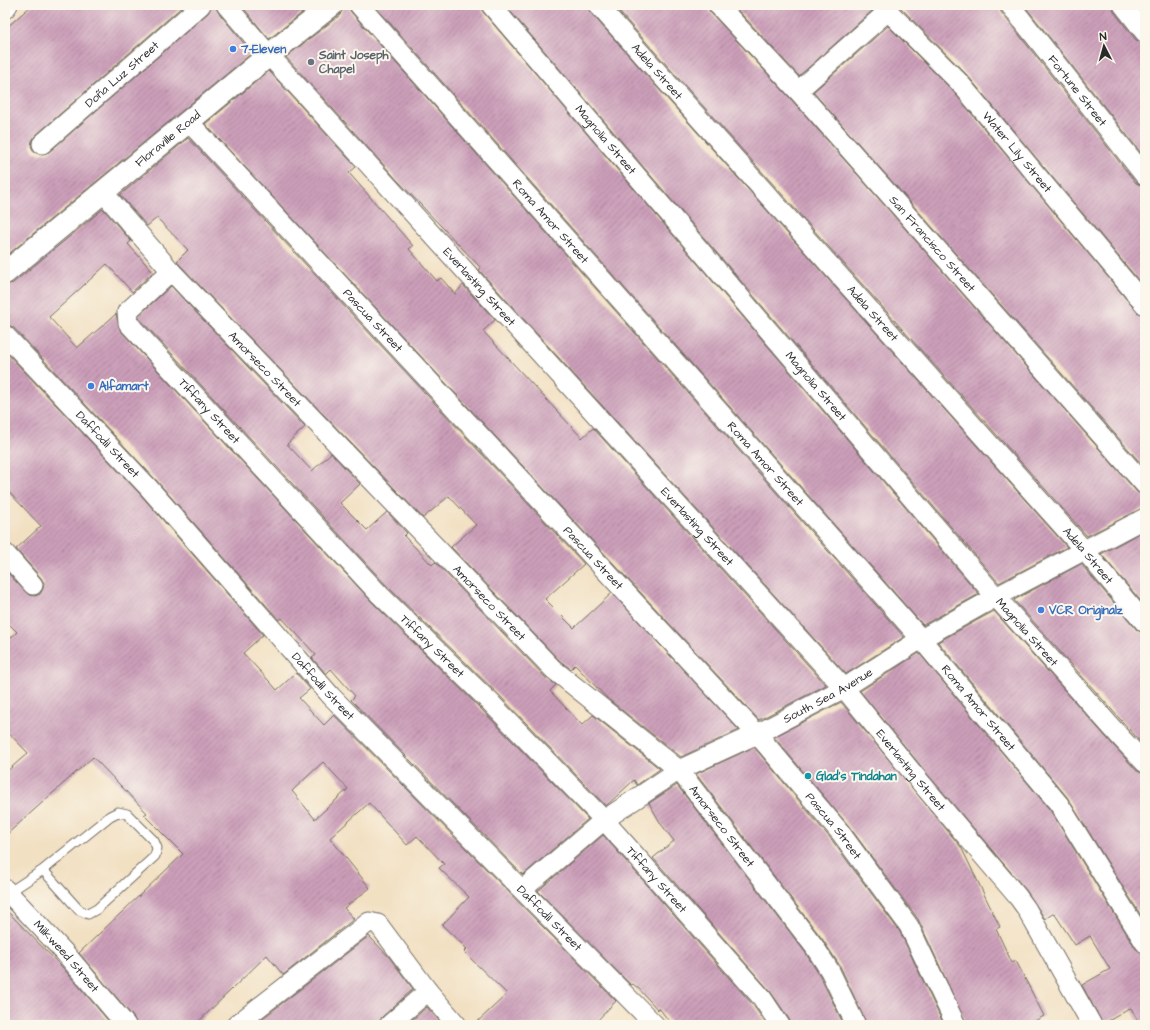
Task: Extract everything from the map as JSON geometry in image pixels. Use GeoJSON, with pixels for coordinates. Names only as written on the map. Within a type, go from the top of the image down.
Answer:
{"type":"FeatureCollection","features":[{"type":"Feature","properties":{"kind":"street"},"geometry":{"type":"LineString","coordinates":[[5,9],[8,5]]}},
{"type":"Feature","properties":{"kind":"street","name":"Doña Luz Street"},"geometry":{"type":"LineString","coordinates":[[42,144],[201,5]]}},
{"type":"Feature","properties":{"kind":"street","name":"Everlasting Street"},"geometry":{"type":"LineString","coordinates":[[226,5],[268,55],[844,688],[916,777],[1022,902],[1092,1025]]}},
{"type":"Feature","properties":{"kind":"street","name":"Floraville Road"},"geometry":{"type":"LineString","coordinates":[[5,273],[268,55],[332,5]]}},
{"type":"Feature","properties":{"kind":"street","name":"Roma Amor Street"},"geometry":{"type":"LineString","coordinates":[[359,5],[921,639],[1059,804],[1145,943]]}},
{"type":"Feature","properties":{"kind":"street","name":"Magnolia Street"},"geometry":{"type":"LineString","coordinates":[[491,5],[996,597],[1145,763]]}},
{"type":"Feature","properties":{"kind":"street","name":"Adela Street"},"geometry":{"type":"LineString","coordinates":[[598,5],[1084,550],[1145,623]]}},
{"type":"Feature","properties":{"kind":"street","name":"San Francisco Street"},"geometry":{"type":"LineString","coordinates":[[718,5],[798,91],[1145,485]]}},
{"type":"Feature","properties":{"kind":"street","name":"Fortune Street"},"geometry":{"type":"LineString","coordinates":[[1010,5],[1145,176]]}},
{"type":"Feature","properties":{"kind":"street"},"geometry":{"type":"LineString","coordinates":[[1123,5],[1145,34]]}},
{"type":"Feature","properties":{"kind":"street"},"geometry":{"type":"LineString","coordinates":[[798,91],[885,8]]}},
{"type":"Feature","properties":{"kind":"street","name":"Water Lily Street"},"geometry":{"type":"LineString","coordinates":[[885,8],[959,82],[1145,305]]}},
{"type":"Feature","properties":{"kind":"street","name":"Pascua Street"},"geometry":{"type":"LineString","coordinates":[[188,121],[757,734],[840,832],[909,926],[956,1025]]}},
{"type":"Feature","properties":{"kind":"street","name":"Amorseco Street"},"geometry":{"type":"LineString","coordinates":[[103,192],[170,271],[553,669],[679,770],[814,946],[830,972],[856,1025]]}},
{"type":"Feature","properties":{"kind":"street","name":"Tiffany Street"},"geometry":{"type":"LineString","coordinates":[[170,271],[127,312],[128,323],[380,595],[492,703],[604,820],[762,998],[780,1025]]}},
{"type":"Feature","properties":{"kind":"street","name":"Daffodil Street"},"geometry":{"type":"LineString","coordinates":[[5,335],[148,487],[331,696],[523,889],[655,1025]]}},
{"type":"Feature","properties":{"kind":"street","name":"South Sea Avenue"},"geometry":{"type":"LineString","coordinates":[[523,889],[604,820],[679,770],[757,734],[844,688],[921,639],[996,597],[1145,518]]}},
{"type":"Feature","properties":{"kind":"street"},"geometry":{"type":"LineString","coordinates":[[5,553],[33,585]]}},
{"type":"Feature","properties":{"kind":"street","name":"Milkweed Street"},"geometry":{"type":"LineString","coordinates":[[6,891],[65,953],[126,1025]]}},
{"type":"Feature","properties":{"kind":"street"},"geometry":{"type":"LineString","coordinates":[[236,1025],[369,922],[378,924],[428,991],[458,1025]]}},
{"type":"Feature","properties":{"kind":"street"},"geometry":{"type":"LineString","coordinates":[[389,1025],[428,991]]}},
{"type":"Feature","properties":{"kind":"lane"},"geometry":{"type":"LineString","coordinates":[[6,891],[43,870],[110,816],[118,812],[127,814],[154,841],[157,848],[155,856],[97,910],[88,914],[79,910],[43,870]]}},
{"type":"Feature","properties":{"kind":"building"},"geometry":{"type":"Polygon","coordinates":[[[32,5],[184,5],[35,136],[31,146],[34,152],[39,154],[49,152],[208,13],[212,5],[215,5],[218,12],[252,53],[5,257],[5,29],[32,5]]]}},
{"type":"Feature","properties":{"kind":"building"},"geometry":{"type":"Polygon","coordinates":[[[241,5],[312,5],[269,39],[241,5]]]}},
{"type":"Feature","properties":{"kind":"building"},"geometry":{"type":"Polygon","coordinates":[[[344,5],[348,5],[351,12],[904,637],[846,674],[479,270],[481,268],[400,183],[286,57],[340,15],[344,5]]]}},
{"type":"Feature","properties":{"kind":"building"},"geometry":{"type":"Polygon","coordinates":[[[374,5],[480,5],[483,12],[979,594],[923,625],[374,5]]]}},
{"type":"Feature","properties":{"kind":"building"},"geometry":{"type":"Polygon","coordinates":[[[505,5],[587,5],[590,12],[1067,547],[999,583],[505,5]]]}},
{"type":"Feature","properties":{"kind":"building"},"geometry":{"type":"Polygon","coordinates":[[[613,5],[707,5],[710,12],[790,98],[1137,492],[1145,496],[1145,507],[1087,536],[613,5]]]}},
{"type":"Feature","properties":{"kind":"building"},"geometry":{"type":"Polygon","coordinates":[[[733,5],[871,5],[873,10],[799,76],[733,5]]]}},
{"type":"Feature","properties":{"kind":"building"},"geometry":{"type":"Polygon","coordinates":[[[898,5],[999,5],[1001,12],[1136,183],[1145,187],[1145,288],[967,75],[898,5]]]}},
{"type":"Feature","properties":{"kind":"building"},"geometry":{"type":"Polygon","coordinates":[[[1024,5],[1112,5],[1114,12],[1136,40],[1145,44],[1145,158],[1024,5]]]}},
{"type":"Feature","properties":{"kind":"building"},"geometry":{"type":"Polygon","coordinates":[[[1137,5],[1145,5],[1145,15],[1137,5]]]}},
{"type":"Feature","properties":{"kind":"building"},"geometry":{"type":"Polygon","coordinates":[[[888,26],[951,89],[1137,312],[1145,316],[1145,468],[813,92],[888,26]]]}},
{"type":"Feature","properties":{"kind":"building"},"geometry":{"type":"Polygon","coordinates":[[[269,71],[356,167],[349,173],[413,246],[409,249],[437,281],[441,278],[455,294],[463,285],[495,320],[483,331],[582,438],[593,428],[826,685],[759,720],[205,124],[269,71]]]}},
{"type":"Feature","properties":{"kind":"building"},"geometry":{"type":"Polygon","coordinates":[[[188,138],[584,564],[545,599],[574,628],[612,593],[739,730],[681,757],[608,699],[575,665],[571,669],[560,661],[451,547],[476,525],[449,496],[423,518],[179,264],[177,261],[188,250],[157,218],[147,226],[120,195],[188,138]]]}},
{"type":"Feature","properties":{"kind":"building"},"geometry":{"type":"Polygon","coordinates":[[[103,209],[131,241],[128,244],[153,272],[132,292],[107,264],[49,317],[77,348],[116,314],[120,330],[372,602],[483,711],[588,819],[523,875],[351,700],[355,696],[331,669],[326,674],[312,658],[316,655],[282,618],[279,620],[156,480],[13,327],[5,324],[5,285],[13,283],[103,209]]]}},
{"type":"Feature","properties":{"kind":"building"},"geometry":{"type":"Polygon","coordinates":[[[171,286],[305,427],[287,444],[312,471],[331,453],[360,484],[340,503],[367,530],[387,512],[407,533],[404,536],[432,565],[435,562],[545,677],[556,685],[550,691],[582,725],[593,715],[660,769],[637,785],[634,780],[606,806],[499,695],[388,587],[139,318],[138,316],[171,286]]]}},
{"type":"Feature","properties":{"kind":"building"},"geometry":{"type":"Polygon","coordinates":[[[5,351],[140,494],[263,635],[243,653],[277,690],[296,673],[310,689],[299,698],[324,725],[334,715],[616,1001],[593,1025],[474,1025],[507,994],[464,952],[467,949],[442,925],[469,897],[439,868],[444,864],[417,836],[407,845],[369,803],[330,838],[370,888],[344,908],[354,919],[283,975],[267,955],[195,1025],[137,1025],[134,1018],[79,953],[183,854],[144,815],[147,813],[93,757],[5,836],[5,773],[28,753],[5,729],[5,643],[17,632],[5,620],[5,570],[29,595],[35,596],[40,594],[44,583],[16,549],[41,526],[5,488],[5,351]],[[323,762],[292,791],[315,819],[348,789],[323,762]]]}},
{"type":"Feature","properties":{"kind":"building"},"geometry":{"type":"Polygon","coordinates":[[[1145,530],[1145,606],[1101,554],[1145,530]]]}},
{"type":"Feature","properties":{"kind":"building"},"geometry":{"type":"Polygon","coordinates":[[[1081,564],[1137,630],[1145,634],[1145,747],[1014,600],[1081,564]]]}},
{"type":"Feature","properties":{"kind":"building"},"geometry":{"type":"Polygon","coordinates":[[[994,611],[1137,771],[1145,774],[1145,922],[1067,797],[938,642],[994,611]]]}},
{"type":"Feature","properties":{"kind":"building"},"geometry":{"type":"Polygon","coordinates":[[[919,653],[1050,810],[1136,949],[1145,954],[1145,1025],[1140,1025],[1131,1008],[1103,1024],[1082,985],[1110,969],[1090,936],[1075,945],[1054,913],[1045,919],[1026,890],[924,770],[860,691],[919,653]]]}},
{"type":"Feature","properties":{"kind":"building"},"geometry":{"type":"Polygon","coordinates":[[[841,702],[961,847],[1000,927],[996,929],[1012,963],[1016,961],[1044,1016],[1027,1025],[967,1025],[918,919],[848,825],[774,737],[841,702]]]}},
{"type":"Feature","properties":{"kind":"building"},"geometry":{"type":"Polygon","coordinates":[[[754,747],[831,839],[900,932],[944,1025],[867,1025],[840,966],[823,940],[696,774],[754,747]]]}},
{"type":"Feature","properties":{"kind":"building"},"geometry":{"type":"Polygon","coordinates":[[[677,785],[805,952],[820,976],[844,1025],[791,1025],[789,1019],[770,991],[653,858],[674,841],[661,824],[649,803],[677,785]]]}},
{"type":"Feature","properties":{"kind":"building"},"geometry":{"type":"Polygon","coordinates":[[[603,835],[753,1005],[767,1025],[672,1025],[659,1008],[658,1010],[639,989],[633,984],[631,985],[538,891],[603,835]]]}},
{"type":"Feature","properties":{"kind":"building"},"geometry":{"type":"Polygon","coordinates":[[[5,909],[63,968],[112,1025],[5,1025],[5,909]]]}},
{"type":"Feature","properties":{"kind":"building"},"geometry":{"type":"Polygon","coordinates":[[[369,936],[389,957],[413,989],[382,1017],[378,1025],[254,1025],[369,936]]]}},
{"type":"Feature","properties":{"kind":"building"},"geometry":{"type":"Polygon","coordinates":[[[427,1007],[443,1025],[406,1025],[427,1007]]]}},
{"type":"Feature","properties":{"kind":"place","name":"7-Eleven"},"geometry":{"type":"Point","coordinates":[233,49]}},
{"type":"Feature","properties":{"kind":"place","name":"Saint Joseph Chapel"},"geometry":{"type":"Point","coordinates":[311,62]}},
{"type":"Feature","properties":{"kind":"place","name":"Alfamart"},"geometry":{"type":"Point","coordinates":[91,386]}},
{"type":"Feature","properties":{"kind":"place","name":"VCR Originalz"},"geometry":{"type":"Point","coordinates":[1041,610]}},
{"type":"Feature","properties":{"kind":"place","name":"Glad's Tindahan"},"geometry":{"type":"Point","coordinates":[808,776]}}]}
